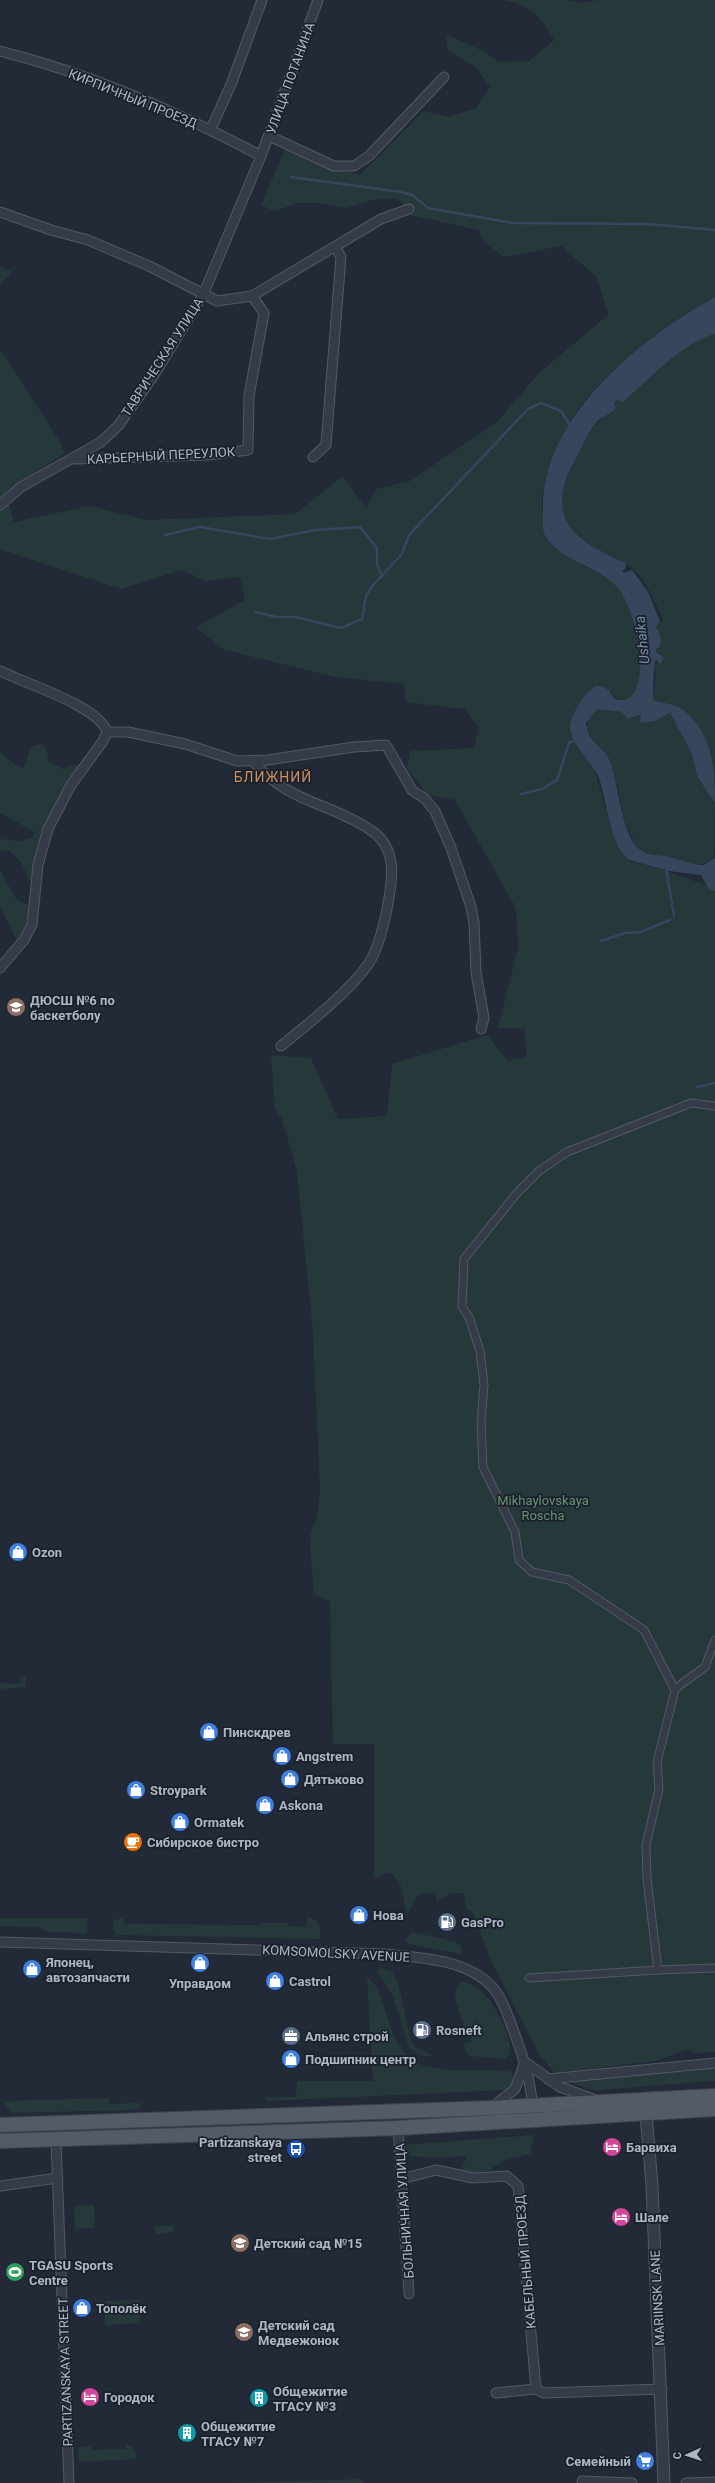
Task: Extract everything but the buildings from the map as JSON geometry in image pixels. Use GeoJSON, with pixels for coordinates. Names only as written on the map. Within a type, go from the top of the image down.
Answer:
{"type":"FeatureCollection","features":[{"type":"Feature","properties":{"kind":"main road"},"geometry":{"type":"LineString","coordinates":[[0,2125],[491,2108],[715,2096]]}},
{"type":"Feature","properties":{"kind":"main road"},"geometry":{"type":"LineString","coordinates":[[645,2099],[646,2114]]}},
{"type":"Feature","properties":{"kind":"main road"},"geometry":{"type":"LineString","coordinates":[[0,2141],[54,2141],[398,2128],[715,2110]]}},
{"type":"Feature","properties":{"kind":"main road"},"geometry":{"type":"LineString","coordinates":[[0,2148],[54,2141]]}},
{"type":"Feature","properties":{"kind":"street"},"geometry":{"type":"LineString","coordinates":[[211,129],[232,82],[262,0]]}},
{"type":"Feature","properties":{"kind":"street","name":"УЛИЦА ПОТАНИНА"},"geometry":{"type":"LineString","coordinates":[[261,156],[318,0]]}},
{"type":"Feature","properties":{"kind":"street","name":"КИРПИЧНЫЙ ПРОЕЗД"},"geometry":{"type":"LineString","coordinates":[[0,51],[60,69],[160,106],[211,129],[261,156]]}},
{"type":"Feature","properties":{"kind":"street"},"geometry":{"type":"LineString","coordinates":[[269,136],[334,166],[354,166],[369,156],[444,77]]}},
{"type":"Feature","properties":{"kind":"street","name":"ТАВРИЧЕСКАЯ УЛИЦА"},"geometry":{"type":"LineString","coordinates":[[0,506],[21,487],[74,459],[101,442],[118,426],[152,378],[203,295],[261,156]]}},
{"type":"Feature","properties":{"kind":"street"},"geometry":{"type":"LineString","coordinates":[[0,212],[51,230],[88,240],[149,266],[217,301],[252,296],[336,248],[381,219],[409,209]]}},
{"type":"Feature","properties":{"kind":"street"},"geometry":{"type":"LineString","coordinates":[[313,458],[326,445],[341,257],[336,248]]}},
{"type":"Feature","properties":{"kind":"street","name":"КАРЬЕРНЫЙ ПЕРЕУЛОК"},"geometry":{"type":"LineString","coordinates":[[74,459],[208,455],[248,450],[249,396],[264,312],[252,296]]}},
{"type":"Feature","properties":{"kind":"street"},"geometry":{"type":"LineString","coordinates":[[0,671],[83,708],[102,723],[106,732],[103,741],[63,798],[48,828],[38,865],[32,925],[24,940],[0,968]]}},
{"type":"Feature","properties":{"kind":"street"},"geometry":{"type":"LineString","coordinates":[[106,732],[128,732],[185,744],[237,761],[268,760],[354,747],[386,745],[412,790],[425,799],[435,811],[454,855],[471,907],[474,923],[476,972],[484,1018],[481,1028]]}},
{"type":"Feature","properties":{"kind":"street"},"geometry":{"type":"LineString","coordinates":[[253,761],[278,785],[305,801],[346,816],[370,829],[382,839],[390,856],[392,872],[385,917],[370,962],[319,1014],[281,1046]]}},
{"type":"Feature","properties":{"kind":"street"},"geometry":{"type":"LineString","coordinates":[[675,1690],[644,1630],[569,1580],[532,1572],[519,1560],[515,1532],[484,1467],[481,1422],[484,1385],[480,1351],[469,1317],[462,1308],[464,1259],[517,1193],[539,1171],[566,1152],[691,1103],[715,1106]]}},
{"type":"Feature","properties":{"kind":"street"},"geometry":{"type":"LineString","coordinates":[[658,1970],[654,1921],[647,1879],[646,1845],[659,1789],[657,1762],[675,1690],[705,1667],[715,1640]]}},
{"type":"Feature","properties":{"kind":"street","name":"KOMSOMOLSKY AVENUE"},"geometry":{"type":"LineString","coordinates":[[0,1942],[385,1954],[443,1962],[467,1970],[492,1987],[505,2009],[525,2062],[532,2088],[534,2121]]}},
{"type":"Feature","properties":{"kind":"street"},"geometry":{"type":"LineString","coordinates":[[529,1978],[715,1968]]}},
{"type":"Feature","properties":{"kind":"street"},"geometry":{"type":"LineString","coordinates":[[491,2108],[515,2089],[525,2062],[548,2079],[578,2095],[604,2101]]}},
{"type":"Feature","properties":{"kind":"street"},"geometry":{"type":"LineString","coordinates":[[548,2079],[715,2063]]}},
{"type":"Feature","properties":{"kind":"street","name":"MARIINSK LANE"},"geometry":{"type":"LineString","coordinates":[[646,2114],[652,2185],[662,2389],[664,2483]]}},
{"type":"Feature","properties":{"kind":"street","name":"БОЛЬНИЧНАЯ УЛИЦА"},"geometry":{"type":"LineString","coordinates":[[398,2128],[409,2294]]}},
{"type":"Feature","properties":{"kind":"street","name":"PARTIZANSKAYA STREET"},"geometry":{"type":"LineString","coordinates":[[54,2141],[58,2178],[68,2483]]}},
{"type":"Feature","properties":{"kind":"street","name":"КАБЕЛЬНЫЙ ПРОЕЗД"},"geometry":{"type":"LineString","coordinates":[[401,2179],[436,2170],[473,2178],[507,2176],[518,2186],[536,2389]]}},
{"type":"Feature","properties":{"kind":"street"},"geometry":{"type":"LineString","coordinates":[[0,2186],[58,2178]]}},
{"type":"Feature","properties":{"kind":"street"},"geometry":{"type":"LineString","coordinates":[[496,2393],[536,2389],[544,2394],[662,2389]]}},
{"type":"Feature","properties":{"kind":"street"},"geometry":{"type":"LineString","coordinates":[[582,2481],[632,2483]]}},
{"type":"Feature","properties":{"kind":"street"},"geometry":{"type":"LineString","coordinates":[[686,2483],[715,2482]]}},
{"type":"Feature","properties":{"kind":"green space","name":"Mikhaylovskaya Roscha"},"geometry":{"type":"Polygon","coordinates":[[[504,0],[562,0],[581,3],[598,0],[715,0],[715,297],[675,322],[636,351],[600,383],[585,401],[568,425],[548,472],[542,501],[542,515],[546,524],[581,564],[599,573],[615,584],[628,606],[636,632],[640,667],[639,681],[636,691],[625,700],[616,698],[609,690],[597,686],[590,690],[585,696],[578,710],[577,717],[575,741],[594,767],[610,825],[630,862],[651,866],[715,888],[715,2052],[697,2053],[687,2050],[656,2061],[555,2073],[541,2058],[491,1961],[472,1911],[466,1909],[464,1893],[451,1893],[437,1902],[435,1893],[419,1894],[407,1915],[400,1883],[390,1872],[374,1879],[374,1744],[333,1744],[330,1601],[314,1594],[310,1546],[311,1533],[317,1516],[320,1491],[313,1332],[297,1172],[282,1119],[275,1108],[271,1055],[311,1058],[338,1119],[387,1116],[392,1064],[487,1035],[508,1061],[526,1057],[525,1029],[498,1028],[518,948],[516,908],[455,800],[428,795],[407,768],[411,751],[474,748],[479,727],[464,709],[406,702],[404,684],[335,677],[222,649],[196,627],[245,600],[240,577],[206,581],[181,570],[121,589],[0,549],[0,511],[8,500],[14,522],[90,506],[146,520],[295,514],[343,476],[366,509],[376,489],[410,481],[497,422],[539,373],[608,315],[597,277],[561,246],[504,257],[483,241],[479,230],[410,215],[398,198],[372,200],[346,208],[320,203],[298,203],[274,211],[261,205],[286,147],[334,169],[360,175],[424,111],[448,117],[476,108],[490,87],[477,68],[447,49],[446,34],[485,52],[499,62],[529,61],[554,40],[545,25],[534,13],[521,5],[504,0]]]}},
{"type":"Feature","properties":{"kind":"green space"},"geometry":{"type":"Polygon","coordinates":[[[0,267],[13,272],[0,284],[0,267]]]}},
{"type":"Feature","properties":{"kind":"green space"},"geometry":{"type":"Polygon","coordinates":[[[715,334],[715,783],[681,708],[653,700],[656,674],[654,668],[661,654],[656,652],[656,648],[659,648],[661,637],[656,627],[663,619],[652,596],[643,581],[626,563],[599,550],[584,540],[573,529],[566,519],[562,508],[562,496],[570,469],[596,424],[612,413],[614,402],[617,400],[623,402],[678,353],[690,345],[715,334]]]}},
{"type":"Feature","properties":{"kind":"green space"},"geometry":{"type":"Polygon","coordinates":[[[0,349],[59,440],[65,453],[8,490],[0,499],[0,349]]]}},
{"type":"Feature","properties":{"kind":"green space"},"geometry":{"type":"Polygon","coordinates":[[[597,709],[622,712],[632,718],[637,713],[655,721],[670,713],[692,754],[697,776],[715,803],[714,861],[698,865],[641,851],[636,846],[625,822],[617,785],[609,759],[596,746],[587,728],[588,719],[597,709]]]}},
{"type":"Feature","properties":{"kind":"green space"},"geometry":{"type":"Polygon","coordinates":[[[42,744],[47,750],[48,761],[63,769],[76,764],[79,766],[45,826],[33,881],[28,879],[19,859],[8,850],[0,852],[0,839],[19,841],[32,838],[35,832],[0,813],[0,752],[14,764],[24,768],[31,747],[42,744]]]}},
{"type":"Feature","properties":{"kind":"green space"},"geometry":{"type":"Polygon","coordinates":[[[0,870],[16,899],[30,906],[28,923],[17,940],[0,907],[0,870]]]}},
{"type":"Feature","properties":{"kind":"green space"},"geometry":{"type":"Polygon","coordinates":[[[20,1676],[26,1677],[26,1687],[0,1689],[0,1683],[20,1684],[20,1676]]]}},
{"type":"Feature","properties":{"kind":"green space"},"geometry":{"type":"Polygon","coordinates":[[[123,1917],[124,1924],[260,1925],[262,1923],[288,1923],[289,1926],[307,1927],[307,1917],[319,1924],[321,1935],[320,1939],[117,1935],[113,1930],[114,1921],[123,1917]]]}},
{"type":"Feature","properties":{"kind":"green space"},"geometry":{"type":"Polygon","coordinates":[[[0,1918],[88,1918],[87,1933],[47,1932],[38,1927],[0,1926],[0,1918]]]}},
{"type":"Feature","properties":{"kind":"green space"},"geometry":{"type":"Polygon","coordinates":[[[413,1932],[456,1942],[460,1945],[462,1954],[408,1944],[405,1939],[413,1932]]]}},
{"type":"Feature","properties":{"kind":"green space"},"geometry":{"type":"Polygon","coordinates":[[[381,1968],[392,1972],[398,1983],[410,2037],[415,2047],[432,2055],[431,2057],[419,2055],[409,2048],[392,1994],[377,1971],[381,1968]]]}},
{"type":"Feature","properties":{"kind":"green space"},"geometry":{"type":"Polygon","coordinates":[[[367,1978],[374,1984],[379,1993],[392,2031],[408,2056],[420,2064],[440,2069],[501,2070],[512,2072],[512,2084],[506,2090],[267,2101],[265,2097],[296,2097],[297,2081],[373,2081],[367,1978]]]}},
{"type":"Feature","properties":{"kind":"green space"},"geometry":{"type":"Polygon","coordinates":[[[460,1982],[470,1984],[479,1990],[496,2010],[507,2034],[510,2045],[510,2054],[504,2059],[470,2056],[465,2050],[464,2043],[471,2042],[470,2027],[464,2027],[455,1999],[455,1993],[460,1982]]]}},
{"type":"Feature","properties":{"kind":"green space"},"geometry":{"type":"Polygon","coordinates":[[[715,2068],[715,2081],[597,2090],[587,2089],[571,2082],[715,2068]]]}},
{"type":"Feature","properties":{"kind":"green space"},"geometry":{"type":"Polygon","coordinates":[[[109,2098],[109,2104],[141,2103],[140,2108],[133,2110],[12,2113],[5,2106],[4,2101],[109,2098]]]}},
{"type":"Feature","properties":{"kind":"green space"},"geometry":{"type":"Polygon","coordinates":[[[534,2135],[530,2154],[505,2160],[488,2171],[460,2173],[467,2156],[433,2158],[403,2155],[402,2145],[534,2135]]]}},
{"type":"Feature","properties":{"kind":"green space"},"geometry":{"type":"Polygon","coordinates":[[[94,2205],[95,2228],[75,2229],[74,2206],[94,2205]]]}},
{"type":"Feature","properties":{"kind":"green space"},"geometry":{"type":"Polygon","coordinates":[[[173,2225],[173,2232],[155,2234],[154,2227],[173,2225]]]}},
{"type":"Feature","properties":{"kind":"green space"},"geometry":{"type":"Polygon","coordinates":[[[140,2300],[140,2323],[105,2325],[104,2301],[140,2300]]]}},
{"type":"Feature","properties":{"kind":"green space"},"geometry":{"type":"Polygon","coordinates":[[[126,2444],[132,2446],[135,2450],[137,2459],[79,2462],[78,2447],[91,2446],[91,2450],[126,2449],[126,2444]]]}},
{"type":"Feature","properties":{"kind":"green space"},"geometry":{"type":"Polygon","coordinates":[[[363,2479],[363,2483],[224,2483],[363,2479]]]}},
{"type":"Feature","properties":{"kind":"water","name":"Ushaika"},"geometry":{"type":"Polygon","coordinates":[[[715,297],[715,334],[690,345],[678,353],[623,402],[617,400],[614,402],[616,408],[597,421],[588,435],[567,477],[562,495],[563,510],[568,523],[577,534],[590,545],[626,563],[625,569],[622,571],[624,573],[632,570],[648,592],[660,621],[656,627],[661,642],[659,648],[656,648],[656,652],[663,657],[661,664],[656,660],[653,700],[682,709],[692,718],[700,729],[706,740],[713,764],[715,803],[697,776],[692,754],[670,713],[655,721],[640,723],[641,714],[628,719],[622,712],[597,709],[586,723],[587,730],[610,761],[625,823],[635,845],[642,851],[653,855],[665,856],[698,865],[704,865],[715,858],[715,891],[709,889],[701,875],[669,871],[629,860],[622,853],[617,843],[599,778],[574,741],[570,723],[575,711],[584,697],[588,692],[597,686],[609,690],[617,700],[630,697],[635,691],[640,671],[638,639],[628,605],[617,587],[596,571],[560,551],[552,545],[546,537],[543,530],[543,502],[549,469],[562,437],[580,408],[604,381],[630,356],[658,334],[715,297]]]}},
{"type":"Feature","properties":{"kind":"waterway"},"geometry":{"type":"LineString","coordinates":[[291,177],[401,192],[412,195],[428,208],[513,223],[648,224],[715,230]]}},
{"type":"Feature","properties":{"kind":"waterway"},"geometry":{"type":"LineString","coordinates":[[255,612],[277,617],[295,617],[341,628],[362,619],[366,596],[373,585],[402,554],[409,535],[528,409],[541,403],[561,411],[570,426]]}},
{"type":"Feature","properties":{"kind":"waterway"},"geometry":{"type":"LineString","coordinates":[[165,535],[200,527],[270,539],[315,530],[360,527],[377,548],[377,564],[382,577]]}},
{"type":"Feature","properties":{"kind":"waterway"},"geometry":{"type":"LineString","coordinates":[[521,794],[542,789],[557,780],[569,743],[578,739]]}},
{"type":"Feature","properties":{"kind":"waterway"},"geometry":{"type":"LineString","coordinates":[[666,868],[674,916]]}},
{"type":"Feature","properties":{"kind":"waterway"},"geometry":{"type":"LineString","coordinates":[[601,941],[625,933],[641,932],[670,920]]}},
{"type":"Feature","properties":{"kind":"waterway"},"geometry":{"type":"LineString","coordinates":[[697,1087],[715,1083]]}},
{"type":"Feature","properties":{"kind":"place","name":"ДЮСШ №6 по баскетболу"},"geometry":{"type":"Point","coordinates":[16,1007]}},
{"type":"Feature","properties":{"kind":"place","name":"Ozon"},"geometry":{"type":"Point","coordinates":[18,1552]}},
{"type":"Feature","properties":{"kind":"place","name":"Пинскдрев"},"geometry":{"type":"Point","coordinates":[209,1732]}},
{"type":"Feature","properties":{"kind":"place","name":"Angstrem"},"geometry":{"type":"Point","coordinates":[282,1756]}},
{"type":"Feature","properties":{"kind":"place","name":"Дятьково"},"geometry":{"type":"Point","coordinates":[290,1779]}},
{"type":"Feature","properties":{"kind":"place","name":"Stroypark"},"geometry":{"type":"Point","coordinates":[136,1790]}},
{"type":"Feature","properties":{"kind":"place","name":"Askona"},"geometry":{"type":"Point","coordinates":[265,1805]}},
{"type":"Feature","properties":{"kind":"place","name":"Ormatek"},"geometry":{"type":"Point","coordinates":[180,1822]}},
{"type":"Feature","properties":{"kind":"place","name":"Сибирское бистро"},"geometry":{"type":"Point","coordinates":[133,1842]}},
{"type":"Feature","properties":{"kind":"place","name":"Нова"},"geometry":{"type":"Point","coordinates":[359,1915]}},
{"type":"Feature","properties":{"kind":"place","name":"GasPro"},"geometry":{"type":"Point","coordinates":[447,1922]}},
{"type":"Feature","properties":{"kind":"place","name":"Управдом"},"geometry":{"type":"Point","coordinates":[200,1963]}},
{"type":"Feature","properties":{"kind":"place","name":"Японец, автозапчасти"},"geometry":{"type":"Point","coordinates":[32,1969]}},
{"type":"Feature","properties":{"kind":"place","name":"Castrol"},"geometry":{"type":"Point","coordinates":[275,1981]}},
{"type":"Feature","properties":{"kind":"place","name":"Rosneft"},"geometry":{"type":"Point","coordinates":[422,2030]}},
{"type":"Feature","properties":{"kind":"place","name":"Альянс строй"},"geometry":{"type":"Point","coordinates":[291,2036]}},
{"type":"Feature","properties":{"kind":"place","name":"Подшипник центр"},"geometry":{"type":"Point","coordinates":[291,2059]}},
{"type":"Feature","properties":{"kind":"place","name":"Барвиха"},"geometry":{"type":"Point","coordinates":[612,2147]}},
{"type":"Feature","properties":{"kind":"place","name":"Partizanskaya street"},"geometry":{"type":"Point","coordinates":[296,2149]}},
{"type":"Feature","properties":{"kind":"place","name":"Шале"},"geometry":{"type":"Point","coordinates":[621,2217]}},
{"type":"Feature","properties":{"kind":"place","name":"Детский сад №15"},"geometry":{"type":"Point","coordinates":[240,2243]}},
{"type":"Feature","properties":{"kind":"place","name":"TGASU Sports Centre"},"geometry":{"type":"Point","coordinates":[15,2272]}},
{"type":"Feature","properties":{"kind":"place","name":"Тополёк"},"geometry":{"type":"Point","coordinates":[82,2308]}},
{"type":"Feature","properties":{"kind":"place","name":"Детский сад Медвежонок"},"geometry":{"type":"Point","coordinates":[244,2332]}},
{"type":"Feature","properties":{"kind":"place","name":"Городок"},"geometry":{"type":"Point","coordinates":[90,2397]}},
{"type":"Feature","properties":{"kind":"place","name":"Общежитие ТГАСУ №3"},"geometry":{"type":"Point","coordinates":[259,2398]}},
{"type":"Feature","properties":{"kind":"place","name":"Общежитие ТГАСУ №7"},"geometry":{"type":"Point","coordinates":[187,2433]}},
{"type":"Feature","properties":{"kind":"place","name":"Семейный"},"geometry":{"type":"Point","coordinates":[645,2461]}},
{"type":"Feature","properties":{"kind":"district","name":"БЛИЖНИЙ"},"geometry":{"type":"Point","coordinates":[273,777]}}]}
